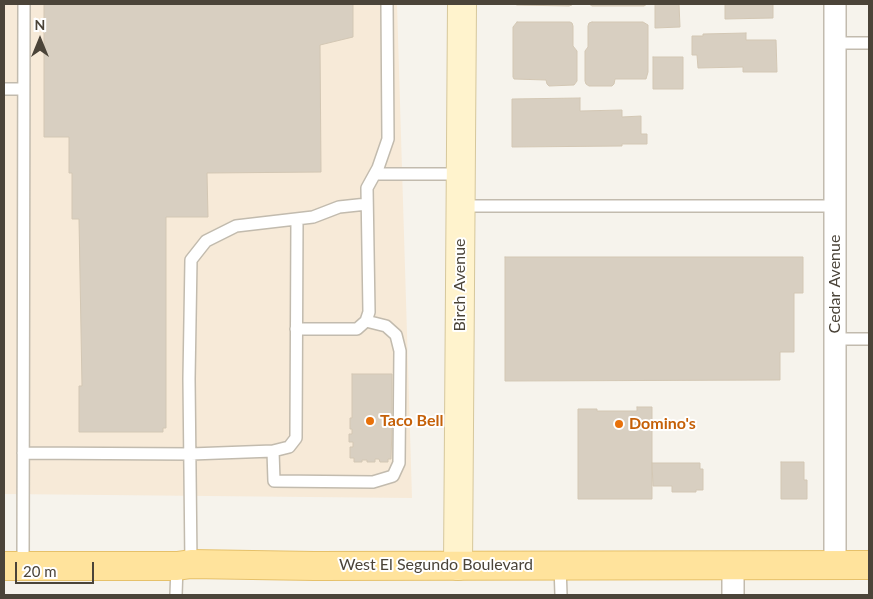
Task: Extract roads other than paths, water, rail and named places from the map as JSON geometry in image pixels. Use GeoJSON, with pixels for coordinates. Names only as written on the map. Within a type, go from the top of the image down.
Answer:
{"type":"FeatureCollection","features":[{"type":"Feature","properties":{"kind":"main road","name":"West El Segundo Boulevard"},"geometry":{"type":"LineString","coordinates":[[13,566],[869,565]]}},
{"type":"Feature","properties":{"kind":"street","name":"Birch Avenue"},"geometry":{"type":"LineString","coordinates":[[458,566],[462,4]]}},
{"type":"Feature","properties":{"kind":"street","name":"Cedar Avenue"},"geometry":{"type":"LineString","coordinates":[[834,4],[835,565]]}},
{"type":"Feature","properties":{"kind":"street"},"geometry":{"type":"LineString","coordinates":[[733,565],[733,595]]}},
{"type":"Feature","properties":{"kind":"lane"},"geometry":{"type":"LineString","coordinates":[[13,566],[23,454],[24,4]]}},
{"type":"Feature","properties":{"kind":"lane"},"geometry":{"type":"LineString","coordinates":[[296,329],[357,329],[366,321],[369,312],[368,188],[388,139],[388,4]]}},
{"type":"Feature","properties":{"kind":"lane"},"geometry":{"type":"LineString","coordinates":[[834,43],[869,43]]}},
{"type":"Feature","properties":{"kind":"lane"},"geometry":{"type":"LineString","coordinates":[[4,89],[23,89]]}},
{"type":"Feature","properties":{"kind":"lane"},"geometry":{"type":"LineString","coordinates":[[375,174],[460,174]]}},
{"type":"Feature","properties":{"kind":"lane"},"geometry":{"type":"LineString","coordinates":[[176,595],[184,565],[191,454],[189,379],[191,260],[206,242],[236,226],[313,217],[339,207],[368,204]]}},
{"type":"Feature","properties":{"kind":"lane"},"geometry":{"type":"LineString","coordinates":[[460,206],[835,206]]}},
{"type":"Feature","properties":{"kind":"lane"},"geometry":{"type":"LineString","coordinates":[[23,454],[191,454],[273,451],[289,447],[296,438],[297,219]]}},
{"type":"Feature","properties":{"kind":"lane"},"geometry":{"type":"LineString","coordinates":[[273,451],[274,481],[373,482],[393,476],[399,463],[400,350],[396,335],[386,326],[366,321]]}},
{"type":"Feature","properties":{"kind":"lane"},"geometry":{"type":"LineString","coordinates":[[835,339],[869,339]]}},
{"type":"Feature","properties":{"kind":"lane"},"geometry":{"type":"LineString","coordinates":[[560,565],[561,595]]}},
{"type":"Feature","properties":{"kind":"place","name":"Taco Bell"},"geometry":{"type":"Point","coordinates":[370,421]}},
{"type":"Feature","properties":{"kind":"place","name":"Domino's"},"geometry":{"type":"Point","coordinates":[619,424]}}]}
